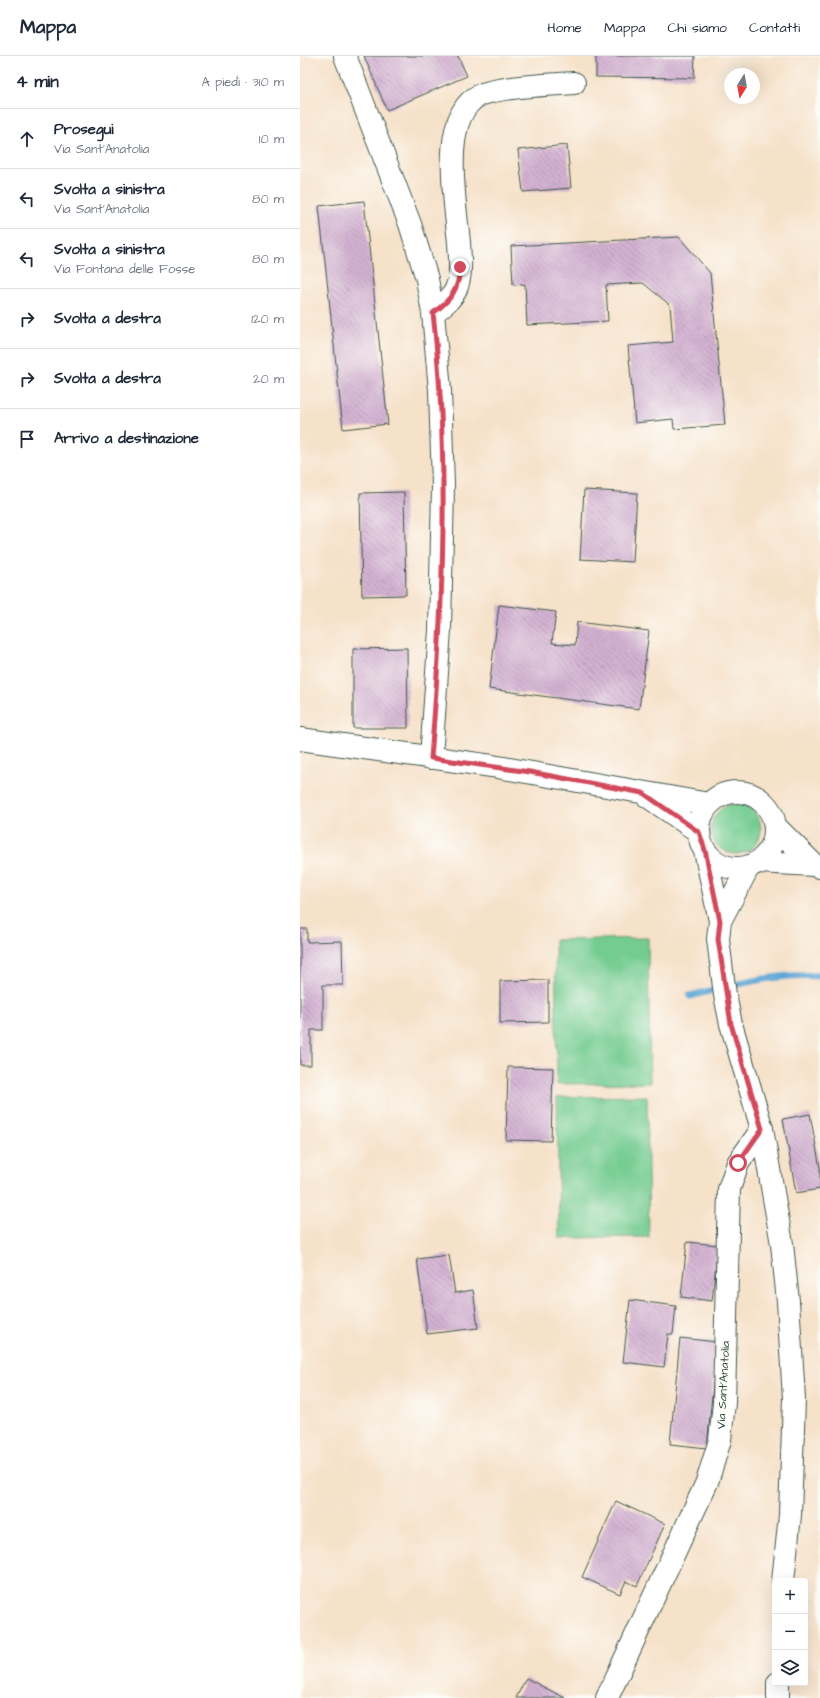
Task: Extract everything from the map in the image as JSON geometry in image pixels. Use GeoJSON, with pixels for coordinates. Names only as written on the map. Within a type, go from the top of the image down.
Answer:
{"type":"FeatureCollection","features":[{"type":"Feature","properties":{"kind":"main road"},"geometry":{"type":"LineString","coordinates":[[345,56],[410,224],[427,279],[433,313],[442,423],[443,486],[440,630],[431,758]]}},
{"type":"Feature","properties":{"kind":"main road"},"geometry":{"type":"LineString","coordinates":[[433,313],[453,295],[460,275],[452,150],[455,128],[462,113],[472,100],[488,92],[574,83]]}},
{"type":"Feature","properties":{"kind":"main road"},"geometry":{"type":"LineString","coordinates":[[300,739],[530,772],[708,804]]}},
{"type":"Feature","properties":{"kind":"main road"},"geometry":{"type":"LineString","coordinates":[[720,921],[753,864],[766,855],[772,847],[775,837],[776,827],[772,814],[765,804],[755,796],[744,792],[731,792],[719,796],[708,804],[699,822],[720,921],[718,939],[731,1024],[762,1129],[782,1244],[790,1320],[794,1399],[790,1515],[784,1578]]}},
{"type":"Feature","properties":{"kind":"main road"},"geometry":{"type":"LineString","coordinates":[[643,793],[702,841],[715,861],[728,867],[753,864],[817,866]]}},
{"type":"Feature","properties":{"kind":"main road"},"geometry":{"type":"LineString","coordinates":[[776,827],[817,866]]}},
{"type":"Feature","properties":{"kind":"main road","name":"Via Sant'Anatolia"},"geometry":{"type":"LineString","coordinates":[[607,1698],[707,1482],[718,1451],[724,1403],[729,1189],[738,1163],[762,1129]]}},
{"type":"Feature","properties":{"kind":"main road"},"geometry":{"type":"LineString","coordinates":[[778,1686],[778,1698]]}},
{"type":"Feature","properties":{"kind":"green space"},"geometry":{"type":"Polygon","coordinates":[[[731,804],[741,804],[754,811],[761,824],[761,834],[754,847],[741,854],[731,854],[722,850],[715,843],[711,834],[711,824],[715,815],[722,808],[731,804]]]}},
{"type":"Feature","properties":{"kind":"green space"},"geometry":{"type":"Polygon","coordinates":[[[648,938],[650,1083],[557,1084],[555,940],[648,938]]]}},
{"type":"Feature","properties":{"kind":"green space"},"geometry":{"type":"Polygon","coordinates":[[[647,1096],[649,1237],[559,1238],[557,1097],[647,1096]]]}},
{"type":"Feature","properties":{"kind":"building"},"geometry":{"type":"Polygon","coordinates":[[[364,56],[458,56],[467,76],[387,110],[364,56]]]}},
{"type":"Feature","properties":{"kind":"building"},"geometry":{"type":"Polygon","coordinates":[[[596,56],[695,56],[694,78],[596,77],[596,56]]]}},
{"type":"Feature","properties":{"kind":"building"},"geometry":{"type":"Polygon","coordinates":[[[567,145],[571,188],[523,192],[518,150],[567,145]]]}},
{"type":"Feature","properties":{"kind":"building"},"geometry":{"type":"Polygon","coordinates":[[[364,201],[388,424],[343,429],[319,206],[364,201]]]}},
{"type":"Feature","properties":{"kind":"building"},"geometry":{"type":"Polygon","coordinates":[[[679,237],[710,273],[725,425],[674,429],[673,419],[635,423],[628,346],[673,342],[670,305],[643,283],[606,285],[608,321],[527,325],[525,284],[513,285],[511,246],[679,237]]]}},
{"type":"Feature","properties":{"kind":"building"},"geometry":{"type":"Polygon","coordinates":[[[584,490],[637,493],[633,562],[580,559],[584,490]]]}},
{"type":"Feature","properties":{"kind":"building"},"geometry":{"type":"Polygon","coordinates":[[[404,492],[406,595],[362,596],[360,493],[404,492]]]}},
{"type":"Feature","properties":{"kind":"building"},"geometry":{"type":"Polygon","coordinates":[[[499,605],[556,612],[552,643],[575,645],[577,622],[649,631],[639,709],[489,689],[499,605]]]}},
{"type":"Feature","properties":{"kind":"building"},"geometry":{"type":"Polygon","coordinates":[[[407,648],[408,728],[353,728],[353,649],[407,648]]]}},
{"type":"Feature","properties":{"kind":"building"},"geometry":{"type":"Polygon","coordinates":[[[300,929],[307,929],[307,942],[342,941],[343,985],[323,985],[323,1030],[311,1030],[311,1065],[300,1065],[300,929]]]}},
{"type":"Feature","properties":{"kind":"building"},"geometry":{"type":"Polygon","coordinates":[[[548,980],[548,1022],[500,1023],[500,981],[548,980]]]}},
{"type":"Feature","properties":{"kind":"building"},"geometry":{"type":"Polygon","coordinates":[[[508,1067],[553,1068],[551,1141],[506,1140],[508,1067]]]}},
{"type":"Feature","properties":{"kind":"building"},"geometry":{"type":"Polygon","coordinates":[[[810,1114],[820,1168],[820,1189],[796,1193],[783,1119],[810,1114]]]}},
{"type":"Feature","properties":{"kind":"building"},"geometry":{"type":"Polygon","coordinates":[[[687,1242],[718,1245],[712,1301],[681,1297],[687,1242]]]}},
{"type":"Feature","properties":{"kind":"building"},"geometry":{"type":"Polygon","coordinates":[[[449,1255],[455,1293],[473,1290],[478,1328],[427,1334],[417,1259],[449,1255]]]}},
{"type":"Feature","properties":{"kind":"building"},"geometry":{"type":"Polygon","coordinates":[[[630,1300],[676,1306],[673,1334],[668,1334],[664,1367],[623,1362],[630,1300]]]}},
{"type":"Feature","properties":{"kind":"building"},"geometry":{"type":"Polygon","coordinates":[[[680,1338],[717,1342],[707,1448],[670,1444],[680,1338]]]}},
{"type":"Feature","properties":{"kind":"building"},"geometry":{"type":"Polygon","coordinates":[[[616,1501],[665,1524],[637,1586],[626,1581],[620,1594],[582,1577],[616,1501]]]}},
{"type":"Feature","properties":{"kind":"building"},"geometry":{"type":"Polygon","coordinates":[[[526,1678],[565,1698],[516,1698],[526,1678]]]}},
{"type":"Feature","properties":{"kind":"waterway"},"geometry":{"type":"LineString","coordinates":[[690,996],[770,978],[787,976],[820,976]]}},
{"type":"Feature","properties":{"kind":"route"},"geometry":{"type":"LineString","coordinates":[[460,267],[460,275],[456,290],[448,301],[433,313],[437,346],[442,423],[443,486],[439,665],[431,758],[530,772],[643,793],[699,832],[700,841],[705,850],[720,921],[718,939],[725,995],[731,1024],[762,1129],[738,1163]]}}]}
